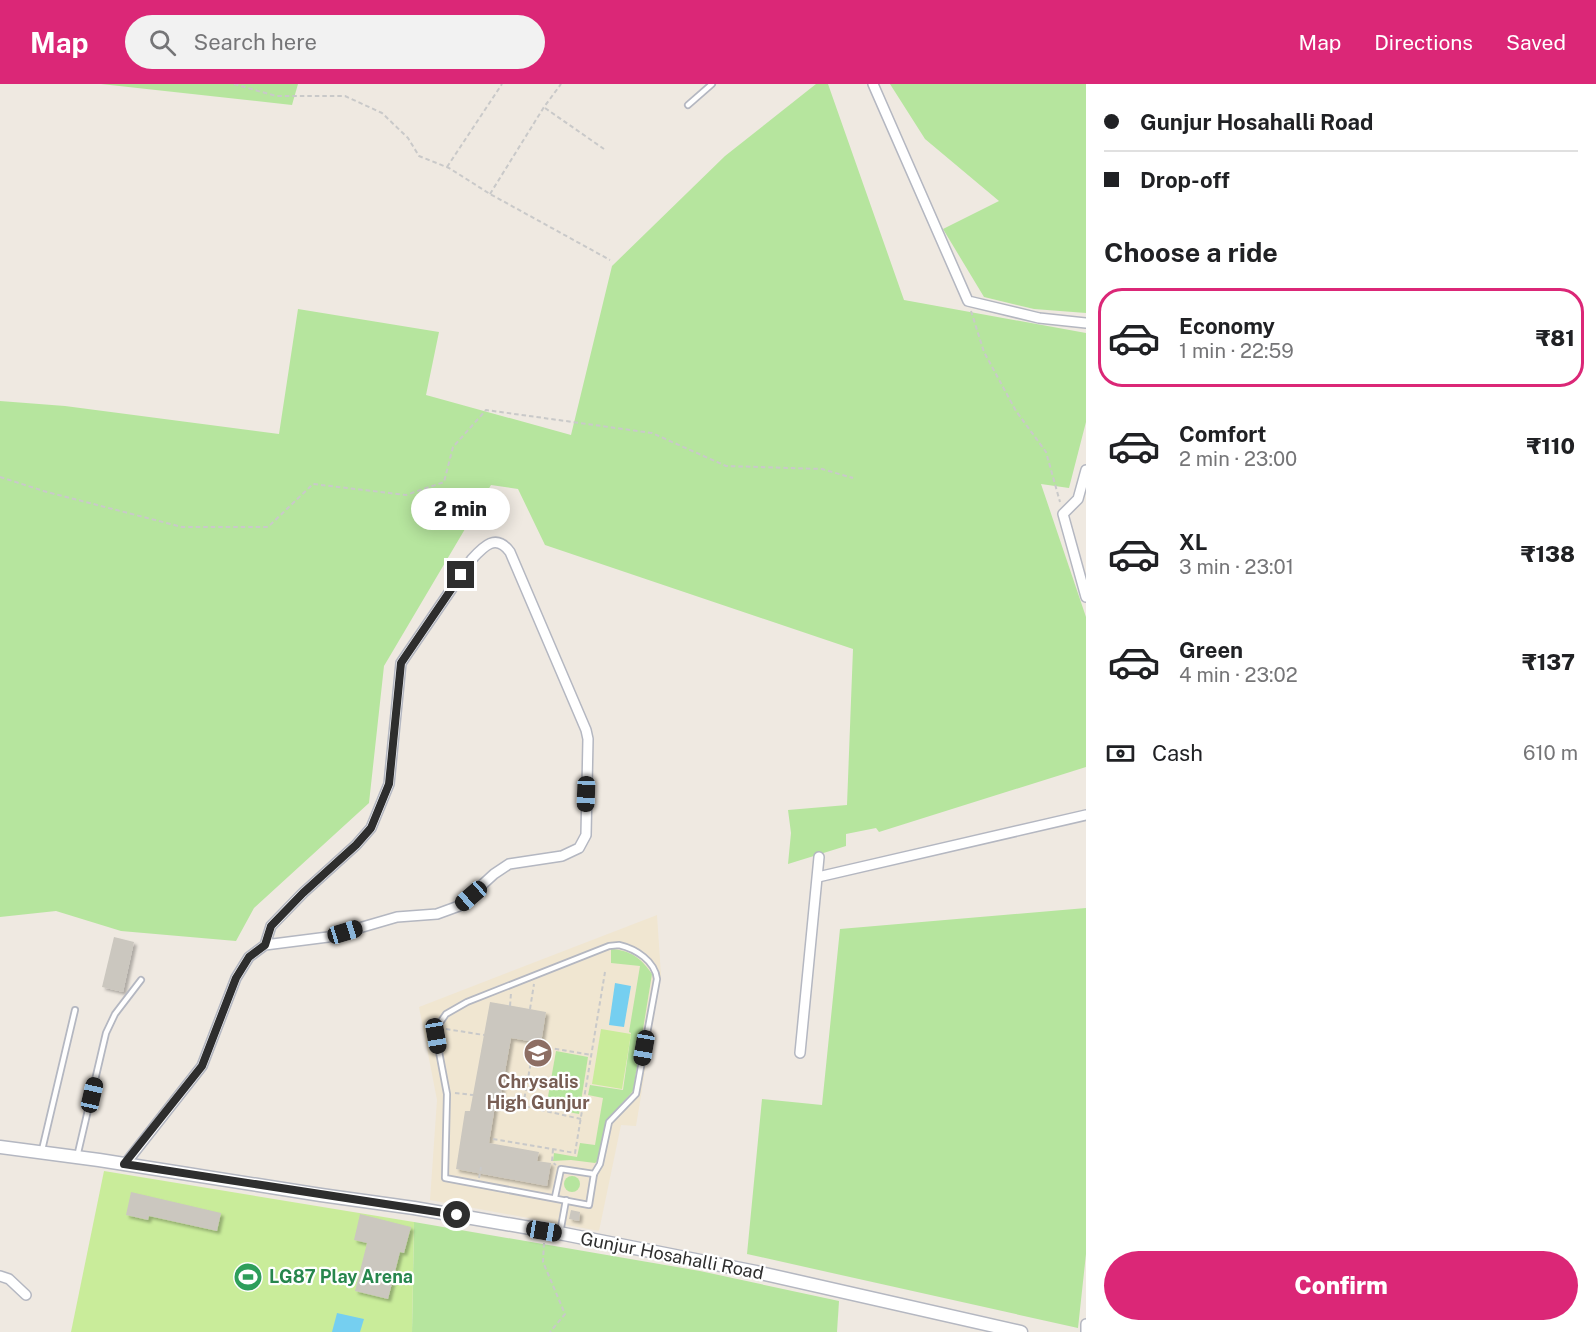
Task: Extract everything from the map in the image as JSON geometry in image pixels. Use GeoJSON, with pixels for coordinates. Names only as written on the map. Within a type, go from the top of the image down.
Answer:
{"type":"FeatureCollection","features":[{"type":"Feature","properties":{"kind":"street"},"geometry":{"type":"LineString","coordinates":[[873,84],[968,301],[1039,318],[1086,323]]}},
{"type":"Feature","properties":{"kind":"street"},"geometry":{"type":"LineString","coordinates":[[1086,470],[1078,499],[1063,514],[1086,597]]}},
{"type":"Feature","properties":{"kind":"street"},"geometry":{"type":"LineString","coordinates":[[124,1164],[202,1066],[236,978],[249,957],[265,945],[328,937],[397,917],[437,914],[459,906],[494,874],[509,864],[562,856],[579,848],[586,835],[588,739],[586,730],[510,552],[504,544],[497,542],[484,545],[401,663],[389,784],[371,828],[271,926],[265,945]]}},
{"type":"Feature","properties":{"kind":"street"},"geometry":{"type":"LineString","coordinates":[[818,877],[1086,815]]}},
{"type":"Feature","properties":{"kind":"street"},"geometry":{"type":"LineString","coordinates":[[800,1053],[819,857]]}},
{"type":"Feature","properties":{"kind":"street","name":"Gunjur Hosahalli Road"},"geometry":{"type":"LineString","coordinates":[[0,1147],[414,1208],[560,1233],[756,1272],[1021,1332]]}},
{"type":"Feature","properties":{"kind":"street"},"geometry":{"type":"LineString","coordinates":[[0,1276],[9,1279],[26,1295]]}},
{"type":"Feature","properties":{"kind":"street"},"geometry":{"type":"LineString","coordinates":[[1086,1324],[1086,1332]]}},
{"type":"Feature","properties":{"kind":"lane"},"geometry":{"type":"LineString","coordinates":[[688,105],[712,84]]}},
{"type":"Feature","properties":{"kind":"lane"},"geometry":{"type":"LineString","coordinates":[[609,946],[629,947],[639,953],[654,969],[656,975],[636,1094],[609,1122],[600,1164],[594,1174],[589,1205],[445,1178],[446,1091],[436,1036],[437,1027],[441,1019],[452,1010],[512,984],[609,946]]}},
{"type":"Feature","properties":{"kind":"lane"},"geometry":{"type":"LineString","coordinates":[[77,1157],[106,1033],[115,1014],[141,980]]}},
{"type":"Feature","properties":{"kind":"lane"},"geometry":{"type":"LineString","coordinates":[[41,1153],[75,1010]]}},
{"type":"Feature","properties":{"kind":"lane"},"geometry":{"type":"LineString","coordinates":[[555,1197],[561,1169],[594,1174]]}},
{"type":"Feature","properties":{"kind":"lane"},"geometry":{"type":"LineString","coordinates":[[560,1233],[566,1200]]}},
{"type":"Feature","properties":{"kind":"path"},"geometry":{"type":"LineString","coordinates":[[234,84],[276,96],[345,96],[382,113],[408,138],[419,156],[447,167],[490,194],[610,260]]}},
{"type":"Feature","properties":{"kind":"path"},"geometry":{"type":"LineString","coordinates":[[447,167],[502,84]]}},
{"type":"Feature","properties":{"kind":"path"},"geometry":{"type":"LineString","coordinates":[[490,194],[544,107],[561,84]]}},
{"type":"Feature","properties":{"kind":"path"},"geometry":{"type":"LineString","coordinates":[[544,107],[604,149]]}},
{"type":"Feature","properties":{"kind":"path"},"geometry":{"type":"LineString","coordinates":[[968,301],[984,352],[1016,411],[1046,452],[1063,514]]}},
{"type":"Feature","properties":{"kind":"path"},"geometry":{"type":"LineString","coordinates":[[0,477],[47,492],[182,526],[268,526],[313,484],[406,495],[444,482],[453,447],[486,410],[652,433],[726,466],[822,469],[853,478]]}},
{"type":"Feature","properties":{"kind":"path"},"geometry":{"type":"LineString","coordinates":[[493,1139],[575,1153],[605,972]]}},
{"type":"Feature","properties":{"kind":"path"},"geometry":{"type":"LineString","coordinates":[[530,1009],[535,975]]}},
{"type":"Feature","properties":{"kind":"path"},"geometry":{"type":"LineString","coordinates":[[510,1006],[512,984]]}},
{"type":"Feature","properties":{"kind":"path"},"geometry":{"type":"LineString","coordinates":[[437,1027],[484,1035]]}},
{"type":"Feature","properties":{"kind":"path"},"geometry":{"type":"LineString","coordinates":[[580,1119],[523,1106],[534,1045],[591,1055]]}},
{"type":"Feature","properties":{"kind":"path"},"geometry":{"type":"LineString","coordinates":[[446,1091],[473,1095]]}},
{"type":"Feature","properties":{"kind":"path"},"geometry":{"type":"LineString","coordinates":[[553,1149],[552,1162],[561,1169]]}},
{"type":"Feature","properties":{"kind":"path"},"geometry":{"type":"LineString","coordinates":[[544,1231],[543,1262],[565,1314],[550,1332]]}},
{"type":"Feature","properties":{"kind":"shaded area","name":"Chrysalis High Gunjur"},"geometry":{"type":"Polygon","coordinates":[[[657,915],[661,975],[636,1126],[621,1125],[599,1231],[430,1200],[437,1100],[419,1007],[657,915]]]}},
{"type":"Feature","properties":{"kind":"green space"},"geometry":{"type":"Polygon","coordinates":[[[101,84],[298,84],[292,105],[101,84]]]}},
{"type":"Feature","properties":{"kind":"green space"},"geometry":{"type":"Polygon","coordinates":[[[816,84],[828,84],[904,300],[1086,333],[1086,422],[1069,488],[1041,484],[1086,617],[1086,767],[879,832],[876,828],[846,834],[846,846],[788,864],[791,833],[788,810],[847,805],[853,649],[545,545],[518,489],[491,485],[384,666],[369,803],[254,908],[236,941],[121,931],[56,911],[0,917],[0,401],[65,406],[279,434],[298,309],[439,332],[426,395],[571,435],[612,266],[725,156],[816,84]]]}},
{"type":"Feature","properties":{"kind":"green space"},"geometry":{"type":"Polygon","coordinates":[[[890,84],[1086,84],[1086,313],[1034,309],[984,297],[943,229],[999,201],[925,139],[890,84]]]}},
{"type":"Feature","properties":{"kind":"green space"},"geometry":{"type":"Polygon","coordinates":[[[1086,908],[1086,1254],[1078,1328],[747,1254],[762,1099],[822,1105],[840,929],[1086,908]]]}},
{"type":"Feature","properties":{"kind":"green space"},"geometry":{"type":"Polygon","coordinates":[[[611,949],[635,956],[652,974],[633,1091],[606,1121],[598,1161],[595,1163],[571,1160],[553,1161],[554,1153],[577,1157],[580,1143],[595,1145],[603,1098],[588,1095],[590,1085],[623,1090],[631,1033],[629,1032],[640,966],[611,963],[611,949]]]}},
{"type":"Feature","properties":{"kind":"green space"},"geometry":{"type":"Polygon","coordinates":[[[601,1029],[631,1034],[622,1089],[592,1084],[601,1029]]]}},
{"type":"Feature","properties":{"kind":"green space"},"geometry":{"type":"Polygon","coordinates":[[[556,1051],[588,1057],[579,1114],[546,1108],[556,1051]]]}},
{"type":"Feature","properties":{"kind":"green space","name":"LG87 Play Arena"},"geometry":{"type":"Polygon","coordinates":[[[104,1171],[414,1222],[412,1332],[71,1332],[104,1171]]]}},
{"type":"Feature","properties":{"kind":"green space"},"geometry":{"type":"Polygon","coordinates":[[[572,1176],[578,1178],[580,1184],[578,1190],[572,1192],[566,1190],[564,1184],[566,1178],[572,1176]]]}},
{"type":"Feature","properties":{"kind":"green space"},"geometry":{"type":"Polygon","coordinates":[[[414,1222],[700,1271],[839,1301],[837,1332],[412,1332],[414,1222]]]}},
{"type":"Feature","properties":{"kind":"water"},"geometry":{"type":"Polygon","coordinates":[[[615,983],[631,986],[624,1027],[609,1025],[615,983]]]}},
{"type":"Feature","properties":{"kind":"water"},"geometry":{"type":"Polygon","coordinates":[[[337,1313],[364,1319],[360,1332],[332,1332],[337,1313]]]}},
{"type":"Feature","properties":{"kind":"building"},"geometry":{"type":"Polygon","coordinates":[[[114,937],[134,942],[123,992],[102,987],[114,937]]]}},
{"type":"Feature","properties":{"kind":"building"},"geometry":{"type":"Polygon","coordinates":[[[490,1002],[546,1012],[541,1043],[511,1038],[501,1094],[497,1094],[489,1143],[539,1152],[537,1161],[551,1163],[547,1186],[456,1169],[465,1111],[470,1111],[490,1002]]]}},
{"type":"Feature","properties":{"kind":"building"},"geometry":{"type":"Polygon","coordinates":[[[131,1192],[221,1213],[217,1231],[149,1216],[148,1220],[126,1215],[131,1192]]]}},
{"type":"Feature","properties":{"kind":"building"},"geometry":{"type":"Polygon","coordinates":[[[571,1210],[580,1212],[579,1221],[569,1219],[571,1210]]]}},
{"type":"Feature","properties":{"kind":"building"},"geometry":{"type":"Polygon","coordinates":[[[360,1214],[411,1227],[404,1253],[400,1252],[388,1299],[355,1291],[367,1243],[354,1240],[360,1214]]]}},
{"type":"Feature","properties":{"kind":"place","name":"Chrysalis High Gunjur"},"geometry":{"type":"Point","coordinates":[538,1053]}},
{"type":"Feature","properties":{"kind":"place","name":"LG87 Play Arena"},"geometry":{"type":"Point","coordinates":[248,1277]}},
{"type":"Feature","properties":{"kind":"route"},"geometry":{"type":"LineString","coordinates":[[457,1215],[124,1164],[202,1066],[236,978],[249,957],[265,945],[271,926],[371,828],[389,784],[401,663],[461,575]]}}]}
